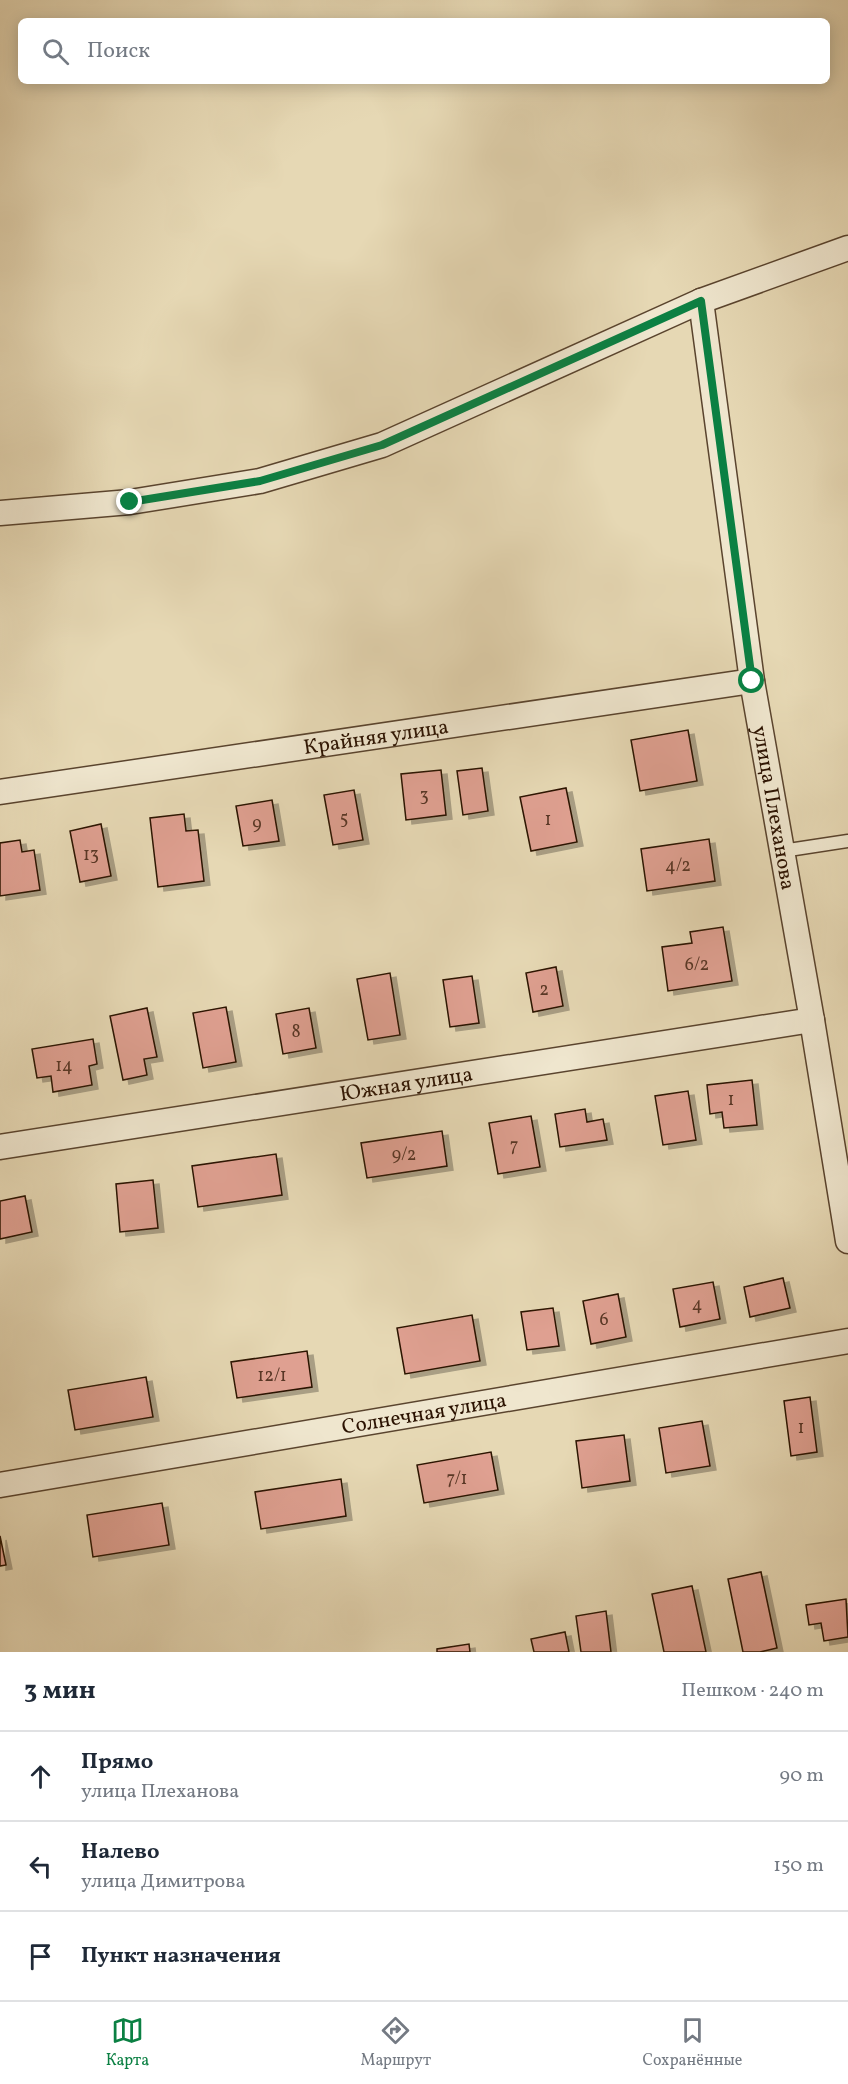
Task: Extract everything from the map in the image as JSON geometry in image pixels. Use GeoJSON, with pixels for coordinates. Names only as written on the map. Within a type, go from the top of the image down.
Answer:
{"type":"FeatureCollection","features":[{"type":"Feature","properties":{"kind":"street"},"geometry":{"type":"LineString","coordinates":[[0,513],[130,502],[260,481],[382,445],[701,301],[848,248]]}},
{"type":"Feature","properties":{"kind":"street","name":"улица Плеханова"},"geometry":{"type":"LineString","coordinates":[[701,301],[752,681],[812,1020],[848,1241]]}},
{"type":"Feature","properties":{"kind":"street","name":"Крайняя улица"},"geometry":{"type":"LineString","coordinates":[[0,792],[752,681]]}},
{"type":"Feature","properties":{"kind":"street","name":"Южная улица"},"geometry":{"type":"LineString","coordinates":[[0,1147],[812,1020]]}},
{"type":"Feature","properties":{"kind":"street","name":"Солнечная улица"},"geometry":{"type":"LineString","coordinates":[[0,1485],[848,1341]]}},
{"type":"Feature","properties":{"kind":"lane"},"geometry":{"type":"LineString","coordinates":[[782,851],[848,841]]}},
{"type":"Feature","properties":{"kind":"building"},"geometry":{"type":"Polygon","coordinates":[[[688,730],[697,781],[640,791],[631,740],[688,730]]]}},
{"type":"Feature","properties":{"kind":"building"},"geometry":{"type":"Polygon","coordinates":[[[482,768],[488,811],[463,815],[457,771],[482,768]]]}},
{"type":"Feature","properties":{"kind":"building"},"geometry":{"type":"Polygon","coordinates":[[[441,770],[446,815],[406,820],[401,774],[441,770]]]}},
{"type":"Feature","properties":{"kind":"building"},"geometry":{"type":"Polygon","coordinates":[[[566,788],[577,842],[531,851],[520,797],[566,788]]]}},
{"type":"Feature","properties":{"kind":"building"},"geometry":{"type":"Polygon","coordinates":[[[354,790],[363,840],[333,845],[324,795],[354,790]]]}},
{"type":"Feature","properties":{"kind":"building"},"geometry":{"type":"Polygon","coordinates":[[[272,800],[279,841],[243,846],[236,806],[272,800]]]}},
{"type":"Feature","properties":{"kind":"building"},"geometry":{"type":"Polygon","coordinates":[[[184,814],[186,831],[198,830],[204,881],[158,887],[150,818],[184,814]]]}},
{"type":"Feature","properties":{"kind":"building"},"geometry":{"type":"Polygon","coordinates":[[[101,824],[111,876],[80,882],[70,831],[101,824]]]}},
{"type":"Feature","properties":{"kind":"building"},"geometry":{"type":"Polygon","coordinates":[[[709,839],[715,881],[647,891],[641,849],[709,839]]]}},
{"type":"Feature","properties":{"kind":"building"},"geometry":{"type":"Polygon","coordinates":[[[20,840],[22,852],[34,850],[40,890],[0,896],[0,843],[20,840]]]}},
{"type":"Feature","properties":{"kind":"building"},"geometry":{"type":"Polygon","coordinates":[[[723,927],[732,981],[668,991],[662,947],[692,943],[690,932],[723,927]]]}},
{"type":"Feature","properties":{"kind":"building"},"geometry":{"type":"Polygon","coordinates":[[[556,967],[563,1006],[533,1012],[526,973],[556,967]]]}},
{"type":"Feature","properties":{"kind":"building"},"geometry":{"type":"Polygon","coordinates":[[[390,973],[400,1035],[368,1040],[357,979],[390,973]]]}},
{"type":"Feature","properties":{"kind":"building"},"geometry":{"type":"Polygon","coordinates":[[[472,976],[479,1023],[450,1027],[443,980],[472,976]]]}},
{"type":"Feature","properties":{"kind":"building"},"geometry":{"type":"Polygon","coordinates":[[[226,1007],[236,1062],[203,1068],[193,1013],[226,1007]]]}},
{"type":"Feature","properties":{"kind":"building"},"geometry":{"type":"Polygon","coordinates":[[[147,1008],[157,1057],[144,1059],[147,1075],[123,1080],[110,1016],[147,1008]]]}},
{"type":"Feature","properties":{"kind":"building"},"geometry":{"type":"Polygon","coordinates":[[[309,1008],[316,1048],[283,1054],[276,1014],[309,1008]]]}},
{"type":"Feature","properties":{"kind":"building"},"geometry":{"type":"Polygon","coordinates":[[[93,1039],[97,1064],[89,1066],[92,1085],[53,1092],[51,1076],[37,1078],[32,1049],[93,1039]]]}},
{"type":"Feature","properties":{"kind":"building"},"geometry":{"type":"Polygon","coordinates":[[[752,1080],[757,1125],[724,1128],[722,1112],[710,1114],[707,1085],[752,1080]]]}},
{"type":"Feature","properties":{"kind":"building"},"geometry":{"type":"Polygon","coordinates":[[[688,1091],[696,1140],[663,1145],[655,1096],[688,1091]]]}},
{"type":"Feature","properties":{"kind":"building"},"geometry":{"type":"Polygon","coordinates":[[[585,1109],[587,1122],[603,1119],[607,1140],[560,1147],[555,1114],[585,1109]]]}},
{"type":"Feature","properties":{"kind":"building"},"geometry":{"type":"Polygon","coordinates":[[[531,1116],[540,1167],[498,1174],[489,1123],[531,1116]]]}},
{"type":"Feature","properties":{"kind":"building"},"geometry":{"type":"Polygon","coordinates":[[[442,1131],[447,1166],[367,1178],[361,1143],[442,1131]]]}},
{"type":"Feature","properties":{"kind":"building"},"geometry":{"type":"Polygon","coordinates":[[[276,1154],[282,1195],[198,1207],[192,1166],[276,1154]]]}},
{"type":"Feature","properties":{"kind":"building"},"geometry":{"type":"Polygon","coordinates":[[[153,1180],[158,1228],[120,1232],[116,1184],[153,1180]]]}},
{"type":"Feature","properties":{"kind":"building"},"geometry":{"type":"Polygon","coordinates":[[[25,1196],[32,1232],[0,1239],[0,1201],[25,1196]]]}},
{"type":"Feature","properties":{"kind":"building"},"geometry":{"type":"Polygon","coordinates":[[[783,1278],[790,1308],[750,1317],[744,1287],[783,1278]]]}},
{"type":"Feature","properties":{"kind":"building"},"geometry":{"type":"Polygon","coordinates":[[[713,1282],[720,1319],[680,1327],[673,1289],[713,1282]]]}},
{"type":"Feature","properties":{"kind":"building"},"geometry":{"type":"Polygon","coordinates":[[[618,1294],[626,1337],[591,1344],[583,1301],[618,1294]]]}},
{"type":"Feature","properties":{"kind":"building"},"geometry":{"type":"Polygon","coordinates":[[[553,1308],[559,1346],[527,1350],[521,1312],[553,1308]]]}},
{"type":"Feature","properties":{"kind":"building"},"geometry":{"type":"Polygon","coordinates":[[[472,1315],[480,1361],[405,1374],[397,1328],[472,1315]]]}},
{"type":"Feature","properties":{"kind":"building"},"geometry":{"type":"Polygon","coordinates":[[[307,1351],[312,1387],[237,1398],[231,1362],[307,1351]]]}},
{"type":"Feature","properties":{"kind":"building"},"geometry":{"type":"Polygon","coordinates":[[[146,1377],[153,1417],[75,1430],[68,1390],[146,1377]]]}},
{"type":"Feature","properties":{"kind":"building"},"geometry":{"type":"Polygon","coordinates":[[[810,1397],[817,1452],[791,1456],[784,1401],[810,1397]]]}},
{"type":"Feature","properties":{"kind":"building"},"geometry":{"type":"Polygon","coordinates":[[[702,1421],[710,1466],[666,1473],[659,1428],[702,1421]]]}},
{"type":"Feature","properties":{"kind":"building"},"geometry":{"type":"Polygon","coordinates":[[[624,1435],[630,1481],[582,1488],[576,1441],[624,1435]]]}},
{"type":"Feature","properties":{"kind":"building"},"geometry":{"type":"Polygon","coordinates":[[[491,1452],[498,1490],[424,1503],[417,1465],[491,1452]]]}},
{"type":"Feature","properties":{"kind":"building"},"geometry":{"type":"Polygon","coordinates":[[[341,1479],[346,1516],[261,1529],[255,1492],[341,1479]]]}},
{"type":"Feature","properties":{"kind":"building"},"geometry":{"type":"Polygon","coordinates":[[[162,1503],[169,1545],[93,1557],[87,1515],[162,1503]]]}},
{"type":"Feature","properties":{"kind":"building"},"geometry":{"type":"Polygon","coordinates":[[[0,1536],[6,1565],[0,1566],[0,1536]]]}},
{"type":"Feature","properties":{"kind":"building"},"geometry":{"type":"Polygon","coordinates":[[[761,1572],[777,1648],[760,1652],[743,1652],[728,1579],[761,1572]]]}},
{"type":"Feature","properties":{"kind":"building"},"geometry":{"type":"Polygon","coordinates":[[[692,1586],[706,1652],[664,1652],[652,1594],[692,1586]]]}},
{"type":"Feature","properties":{"kind":"building"},"geometry":{"type":"Polygon","coordinates":[[[846,1599],[848,1637],[824,1641],[821,1623],[809,1625],[806,1605],[846,1599]]]}},
{"type":"Feature","properties":{"kind":"building"},"geometry":{"type":"Polygon","coordinates":[[[606,1611],[611,1652],[581,1652],[576,1616],[606,1611]]]}},
{"type":"Feature","properties":{"kind":"building"},"geometry":{"type":"Polygon","coordinates":[[[565,1632],[569,1652],[534,1652],[531,1639],[565,1632]]]}},
{"type":"Feature","properties":{"kind":"building"},"geometry":{"type":"Polygon","coordinates":[[[469,1644],[470,1652],[437,1652],[437,1649],[469,1644]]]}},
{"type":"Feature","properties":{"kind":"route"},"geometry":{"type":"LineString","coordinates":[[130,502],[260,481],[382,445],[701,301],[752,681]]}}]}
